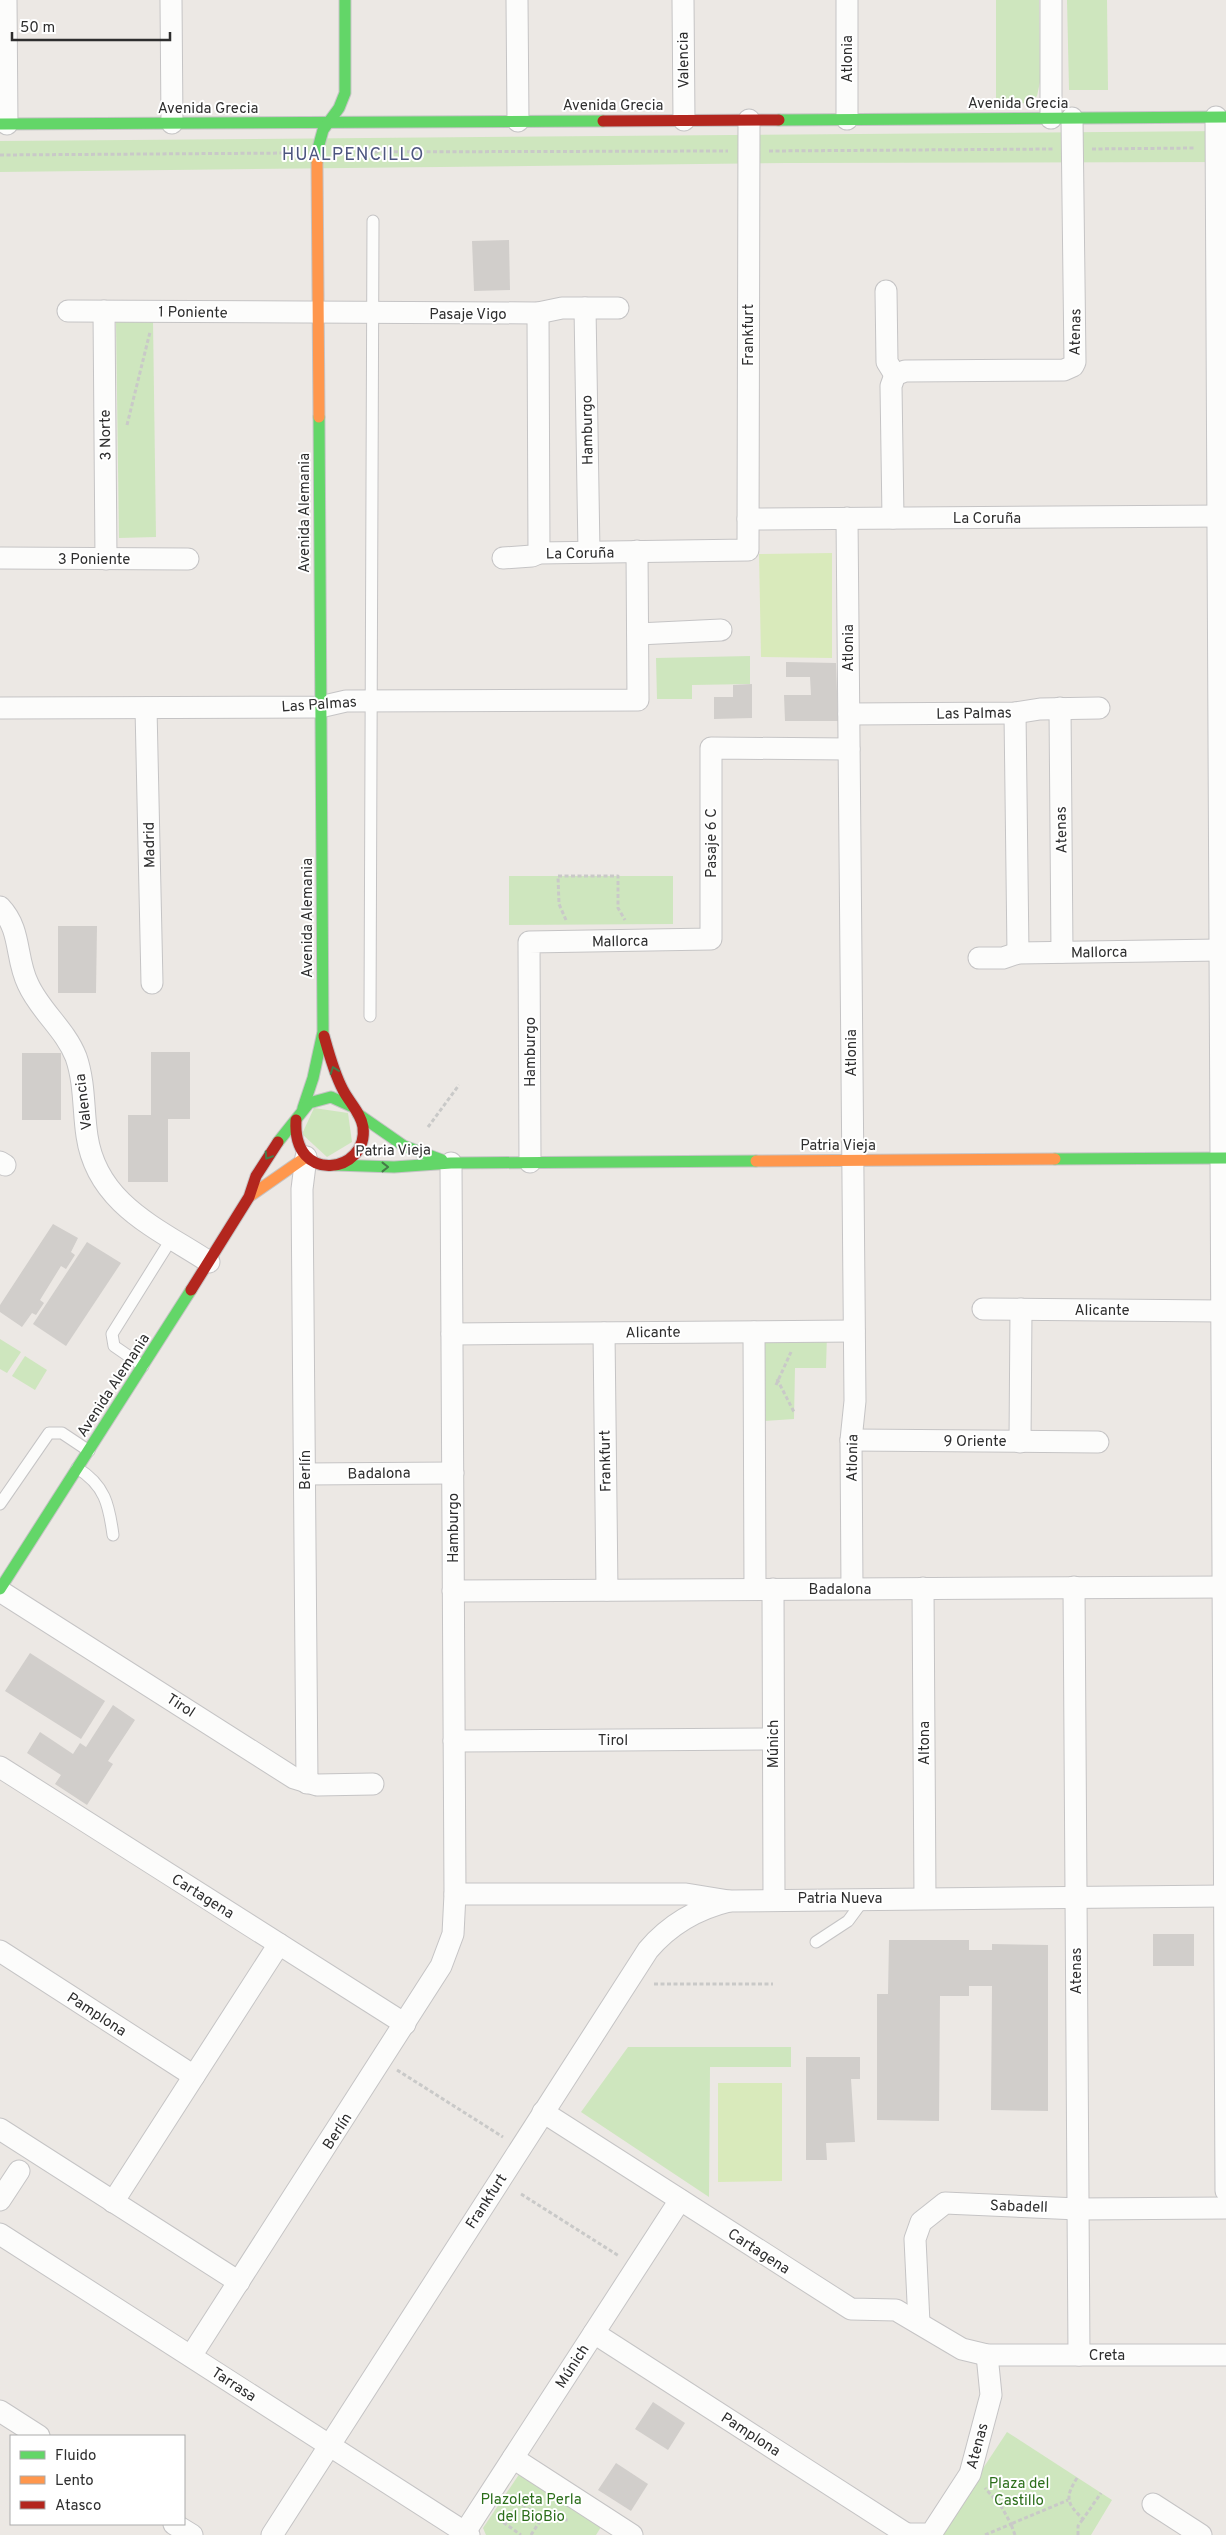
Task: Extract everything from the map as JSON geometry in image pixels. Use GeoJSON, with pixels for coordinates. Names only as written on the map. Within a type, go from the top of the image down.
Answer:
{"type":"FeatureCollection","features":[{"type":"Feature","properties":{"kind":"street"},"geometry":{"type":"LineString","coordinates":[[4,124],[6,0]]}},
{"type":"Feature","properties":{"kind":"street"},"geometry":{"type":"LineString","coordinates":[[171,0],[172,123]]}},
{"type":"Feature","properties":{"kind":"street","name":"Avenida Alemania"},"geometry":{"type":"LineString","coordinates":[[0,1590],[209,1262],[249,1197],[261,1168],[303,1108],[313,1078],[323,1032],[317,152],[320,138],[345,94],[344,0]]}},
{"type":"Feature","properties":{"kind":"street"},"geometry":{"type":"LineString","coordinates":[[517,0],[518,121]]}},
{"type":"Feature","properties":{"kind":"street","name":"Valencia"},"geometry":{"type":"LineString","coordinates":[[683,0],[684,120]]}},
{"type":"Feature","properties":{"kind":"street","name":"Atlonia"},"geometry":{"type":"LineString","coordinates":[[847,0],[847,119]]}},
{"type":"Feature","properties":{"kind":"street","name":"Atenas"},"geometry":{"type":"LineString","coordinates":[[894,375],[905,371],[1064,370],[1072,366],[1076,357],[1072,149],[1062,118],[1051,0]]}},
{"type":"Feature","properties":{"kind":"street"},"geometry":{"type":"LineString","coordinates":[[1221,117],[1216,148],[1222,516],[1223,831],[1220,950],[1224,1158],[1222,1311],[1226,2191]]}},
{"type":"Feature","properties":{"kind":"street","name":"Avenida Grecia"},"geometry":{"type":"LineString","coordinates":[[4,124],[1221,117]]}},
{"type":"Feature","properties":{"kind":"street","name":"Frankfurt"},"geometry":{"type":"LineString","coordinates":[[748,120],[748,550]]}},
{"type":"Feature","properties":{"kind":"street"},"geometry":{"type":"LineString","coordinates":[[886,291],[887,362],[894,375],[891,386],[893,518]]}},
{"type":"Feature","properties":{"kind":"street","name":"Pasaje Vigo"},"geometry":{"type":"LineString","coordinates":[[318,314],[538,313],[562,308],[618,308]]}},
{"type":"Feature","properties":{"kind":"street","name":"Hamburgo"},"geometry":{"type":"LineString","coordinates":[[585,308],[588,552]]}},
{"type":"Feature","properties":{"kind":"street","name":"1 Poniente"},"geometry":{"type":"LineString","coordinates":[[68,311],[318,314]]}},
{"type":"Feature","properties":{"kind":"street","name":"3 Norte"},"geometry":{"type":"LineString","coordinates":[[104,311],[106,559]]}},
{"type":"Feature","properties":{"kind":"street"},"geometry":{"type":"LineString","coordinates":[[538,313],[539,553]]}},
{"type":"Feature","properties":{"kind":"street","name":"La Coruña"},"geometry":{"type":"LineString","coordinates":[[748,519],[1222,516]]}},
{"type":"Feature","properties":{"kind":"street","name":"Atlonia"},"geometry":{"type":"LineString","coordinates":[[847,518],[855,1401],[851,1440],[852,1588]]}},
{"type":"Feature","properties":{"kind":"street","name":"La Coruña"},"geometry":{"type":"LineString","coordinates":[[503,558],[532,556],[539,553],[748,550]]}},
{"type":"Feature","properties":{"kind":"street"},"geometry":{"type":"LineString","coordinates":[[637,551],[638,634],[721,630]]}},
{"type":"Feature","properties":{"kind":"street","name":"3 Poniente"},"geometry":{"type":"LineString","coordinates":[[0,558],[188,559]]}},
{"type":"Feature","properties":{"kind":"street","name":"Las Palmas"},"geometry":{"type":"LineString","coordinates":[[0,708],[320,708],[346,701],[638,700],[638,634]]}},
{"type":"Feature","properties":{"kind":"street","name":"Madrid"},"geometry":{"type":"LineString","coordinates":[[146,708],[152,983]]}},
{"type":"Feature","properties":{"kind":"street","name":"Atenas"},"geometry":{"type":"LineString","coordinates":[[1060,708],[1062,952]]}},
{"type":"Feature","properties":{"kind":"street","name":"Las Palmas"},"geometry":{"type":"LineString","coordinates":[[849,714],[1015,713],[1060,708],[1099,708]]}},
{"type":"Feature","properties":{"kind":"street"},"geometry":{"type":"LineString","coordinates":[[1015,713],[1018,953]]}},
{"type":"Feature","properties":{"kind":"street","name":"Pasaje 6 C"},"geometry":{"type":"LineString","coordinates":[[711,939],[711,748],[849,749]]}},
{"type":"Feature","properties":{"kind":"street","name":"Valencia"},"geometry":{"type":"LineString","coordinates":[[0,907],[12,922],[17,934],[23,971],[28,985],[69,1042],[76,1057],[82,1083],[89,1147],[104,1183],[120,1204],[209,1262]]}},
{"type":"Feature","properties":{"kind":"street","name":"Mallorca"},"geometry":{"type":"LineString","coordinates":[[529,942],[711,939]]}},
{"type":"Feature","properties":{"kind":"street","name":"Hamburgo"},"geometry":{"type":"LineString","coordinates":[[529,942],[530,1162]]}},
{"type":"Feature","properties":{"kind":"street","name":"Mallorca"},"geometry":{"type":"LineString","coordinates":[[979,958],[1004,958],[1018,953],[1220,950]]}},
{"type":"Feature","properties":{"kind":"street","name":"Avenida Alemania"},"geometry":{"type":"LineString","coordinates":[[323,1032],[336,1076],[363,1131],[360,1144],[353,1155],[336,1165]]}},
{"type":"Feature","properties":{"kind":"street"},"geometry":{"type":"LineString","coordinates":[[303,1108],[323,1098],[338,1099],[354,1110]]}},
{"type":"Feature","properties":{"kind":"street","name":"Patria Vieja"},"geometry":{"type":"LineString","coordinates":[[354,1110],[404,1146],[451,1163]]}},
{"type":"Feature","properties":{"kind":"street"},"geometry":{"type":"LineString","coordinates":[[296,1120],[295,1140],[306,1157],[323,1165],[336,1165]]}},
{"type":"Feature","properties":{"kind":"street","name":"Avenida Alemania"},"geometry":{"type":"LineString","coordinates":[[249,1197],[270,1180],[306,1157]]}},
{"type":"Feature","properties":{"kind":"street","name":"Berlín"},"geometry":{"type":"LineString","coordinates":[[306,1157],[302,1190],[307,1783]]}},
{"type":"Feature","properties":{"kind":"street","name":"Patria Vieja"},"geometry":{"type":"LineString","coordinates":[[336,1165],[413,1166],[451,1163],[530,1162],[1224,1158]]}},
{"type":"Feature","properties":{"kind":"street","name":"Hamburgo"},"geometry":{"type":"LineString","coordinates":[[451,1163],[455,1894]]}},
{"type":"Feature","properties":{"kind":"street","name":"Alicante"},"geometry":{"type":"LineString","coordinates":[[983,1308],[1222,1311]]}},
{"type":"Feature","properties":{"kind":"street"},"geometry":{"type":"LineString","coordinates":[[1020,1442],[1021,1309]]}},
{"type":"Feature","properties":{"kind":"street","name":"Alicante"},"geometry":{"type":"LineString","coordinates":[[452,1334],[854,1331]]}},
{"type":"Feature","properties":{"kind":"street","name":"Múnich"},"geometry":{"type":"LineString","coordinates":[[754,1332],[764,1589],[773,1739],[774,1899]]}},
{"type":"Feature","properties":{"kind":"street","name":"Frankfurt"},"geometry":{"type":"LineString","coordinates":[[604,1333],[607,1590]]}},
{"type":"Feature","properties":{"kind":"street","name":"9 Oriente"},"geometry":{"type":"LineString","coordinates":[[851,1440],[1098,1442]]}},
{"type":"Feature","properties":{"kind":"street","name":"Badalona"},"geometry":{"type":"LineString","coordinates":[[305,1474],[453,1473]]}},
{"type":"Feature","properties":{"kind":"street","name":"Atenas"},"geometry":{"type":"LineString","coordinates":[[1074,1587],[1079,2355]]}},
{"type":"Feature","properties":{"kind":"street","name":"Badalona"},"geometry":{"type":"LineString","coordinates":[[453,1591],[1224,1587]]}},
{"type":"Feature","properties":{"kind":"street","name":"Altona"},"geometry":{"type":"LineString","coordinates":[[924,1588],[925,1898]]}},
{"type":"Feature","properties":{"kind":"street","name":"Tirol"},"geometry":{"type":"LineString","coordinates":[[0,1590],[294,1778],[307,1783],[327,1786],[373,1784]]}},
{"type":"Feature","properties":{"kind":"street","name":"Tirol"},"geometry":{"type":"LineString","coordinates":[[454,1741],[773,1739]]}},
{"type":"Feature","properties":{"kind":"street","name":"Cartagena"},"geometry":{"type":"LineString","coordinates":[[0,1767],[406,2024]]}},
{"type":"Feature","properties":{"kind":"street","name":"Berlín"},"geometry":{"type":"LineString","coordinates":[[191,2356],[406,2024],[441,1966],[450,1947],[455,1894]]}},
{"type":"Feature","properties":{"kind":"street","name":"Patria Nueva"},"geometry":{"type":"LineString","coordinates":[[455,1894],[686,1894],[730,1901],[865,1898],[1225,1896]]}},
{"type":"Feature","properties":{"kind":"street","name":"Frankfurt"},"geometry":{"type":"LineString","coordinates":[[272,2535],[635,1969],[657,1940],[678,1921],[694,1912],[730,1901]]}},
{"type":"Feature","properties":{"kind":"street"},"geometry":{"type":"LineString","coordinates":[[113,2202],[279,1944]]}},
{"type":"Feature","properties":{"kind":"street","name":"Pamplona"},"geometry":{"type":"LineString","coordinates":[[0,1951],[194,2076]]}},
{"type":"Feature","properties":{"kind":"street","name":"Cartagena"},"geometry":{"type":"LineString","coordinates":[[543,2112],[851,2309],[896,2310],[962,2349],[987,2355]]}},
{"type":"Feature","properties":{"kind":"street"},"geometry":{"type":"LineString","coordinates":[[0,2129],[239,2282]]}},
{"type":"Feature","properties":{"kind":"street"},"geometry":{"type":"LineString","coordinates":[[0,2200],[19,2171]]}},
{"type":"Feature","properties":{"kind":"street","name":"Múnich"},"geometry":{"type":"LineString","coordinates":[[467,2534],[513,2458],[680,2200]]}},
{"type":"Feature","properties":{"kind":"street","name":"Sabadell"},"geometry":{"type":"LineString","coordinates":[[919,2323],[915,2239],[921,2222],[945,2203],[1078,2209],[1226,2208]]}},
{"type":"Feature","properties":{"kind":"street","name":"Tarrasa"},"geometry":{"type":"LineString","coordinates":[[0,2234],[467,2534]]}},
{"type":"Feature","properties":{"kind":"street","name":"Pamplona"},"geometry":{"type":"LineString","coordinates":[[594,2333],[908,2534]]}},
{"type":"Feature","properties":{"kind":"street","name":"Atenas"},"geometry":{"type":"LineString","coordinates":[[908,2534],[931,2534],[970,2474],[991,2395],[987,2355]]}},
{"type":"Feature","properties":{"kind":"street","name":"Creta"},"geometry":{"type":"LineString","coordinates":[[987,2355],[1226,2355]]}},
{"type":"Feature","properties":{"kind":"street"},"geometry":{"type":"LineString","coordinates":[[0,2411],[37,2435]]}},
{"type":"Feature","properties":{"kind":"street"},"geometry":{"type":"LineString","coordinates":[[513,2458],[610,2529],[632,2535]]}},
{"type":"Feature","properties":{"kind":"street"},"geometry":{"type":"LineString","coordinates":[[1152,2504],[1201,2535]]}},
{"type":"Feature","properties":{"kind":"street"},"geometry":{"type":"LineString","coordinates":[[176,2525],[192,2535]]}},
{"type":"Feature","properties":{"kind":"lane"},"geometry":{"type":"LineString","coordinates":[[370,1016],[373,220]]}},
{"type":"Feature","properties":{"kind":"lane"},"geometry":{"type":"LineString","coordinates":[[143,1366],[114,1346],[112,1334],[172,1238]]}},
{"type":"Feature","properties":{"kind":"lane"},"geometry":{"type":"LineString","coordinates":[[0,1504],[49,1434],[62,1433],[88,1451]]}},
{"type":"Feature","properties":{"kind":"lane"},"geometry":{"type":"LineString","coordinates":[[77,1468],[90,1476],[102,1491],[111,1519],[113,1535]]}},
{"type":"Feature","properties":{"kind":"lane"},"geometry":{"type":"LineString","coordinates":[[816,1942],[848,1922],[865,1898]]}},
{"type":"Feature","properties":{"kind":"path"},"geometry":{"type":"LineString","coordinates":[[0,155],[1216,148]]}},
{"type":"Feature","properties":{"kind":"path"},"geometry":{"type":"LineString","coordinates":[[576,942],[559,904],[558,876],[618,876],[618,908],[636,941]]}},
{"type":"Feature","properties":{"kind":"path"},"geometry":{"type":"LineString","coordinates":[[428,1127],[459,1085]]}},
{"type":"Feature","properties":{"kind":"path"},"geometry":{"type":"LineString","coordinates":[[774,1390],[801,1331]]}},
{"type":"Feature","properties":{"kind":"path"},"geometry":{"type":"LineString","coordinates":[[654,1984],[773,1984]]}},
{"type":"Feature","properties":{"kind":"path"},"geometry":{"type":"LineString","coordinates":[[382,2061],[503,2137]]}},
{"type":"Feature","properties":{"kind":"path"},"geometry":{"type":"LineString","coordinates":[[521,2194],[637,2267]]}},
{"type":"Feature","properties":{"kind":"path"},"geometry":{"type":"LineString","coordinates":[[970,2474],[1001,2506],[1015,2535]]}},
{"type":"Feature","properties":{"kind":"path"},"geometry":{"type":"LineString","coordinates":[[1077,2478],[1069,2490],[1068,2500],[1073,2509],[1083,2519]]}},
{"type":"Feature","properties":{"kind":"path"},"geometry":{"type":"LineString","coordinates":[[1078,2535],[1078,2526],[1101,2492]]}},
{"type":"Feature","properties":{"kind":"path"},"geometry":{"type":"LineString","coordinates":[[509,2506],[514,2499]]}},
{"type":"Feature","properties":{"kind":"path"},"geometry":{"type":"LineString","coordinates":[[985,2535],[1068,2500]]}},
{"type":"Feature","properties":{"kind":"path"},"geometry":{"type":"LineString","coordinates":[[504,2513],[500,2520],[521,2535]]}},
{"type":"Feature","properties":{"kind":"path"},"geometry":{"type":"LineString","coordinates":[[531,2535],[542,2518]]}},
{"type":"Feature","properties":{"kind":"green space"},"geometry":{"type":"Polygon","coordinates":[[[996,0],[1039,0],[1040,82],[1037,96],[1030,103],[996,104],[996,0]]]}},
{"type":"Feature","properties":{"kind":"green space"},"geometry":{"type":"Polygon","coordinates":[[[1067,0],[1107,0],[1108,90],[1069,90],[1067,0]]]}},
{"type":"Feature","properties":{"kind":"green space"},"geometry":{"type":"Polygon","coordinates":[[[1226,131],[1226,162],[786,163],[0,172],[0,141],[1226,131]]]}},
{"type":"Feature","properties":{"kind":"green space"},"geometry":{"type":"Polygon","coordinates":[[[153,320],[156,537],[119,538],[116,321],[153,320]]]}},
{"type":"Feature","properties":{"kind":"green space"},"geometry":{"type":"Polygon","coordinates":[[[832,553],[832,658],[761,657],[759,554],[832,553]]]}},
{"type":"Feature","properties":{"kind":"green space"},"geometry":{"type":"Polygon","coordinates":[[[750,656],[750,684],[692,685],[692,699],[657,699],[656,658],[750,656]]]}},
{"type":"Feature","properties":{"kind":"green space"},"geometry":{"type":"Polygon","coordinates":[[[509,876],[673,876],[673,924],[509,925],[509,876]]]}},
{"type":"Feature","properties":{"kind":"green space"},"geometry":{"type":"Polygon","coordinates":[[[314,1108],[348,1113],[352,1142],[327,1157],[302,1134],[314,1108]]]}},
{"type":"Feature","properties":{"kind":"green space"},"geometry":{"type":"Polygon","coordinates":[[[827,1334],[826,1368],[795,1368],[794,1419],[764,1421],[762,1341],[827,1334]]]}},
{"type":"Feature","properties":{"kind":"green space"},"geometry":{"type":"Polygon","coordinates":[[[0,1339],[21,1352],[7,1373],[0,1369],[0,1339]]]}},
{"type":"Feature","properties":{"kind":"green space"},"geometry":{"type":"Polygon","coordinates":[[[25,1356],[47,1370],[35,1390],[12,1376],[25,1356]]]}},
{"type":"Feature","properties":{"kind":"green space"},"geometry":{"type":"Polygon","coordinates":[[[628,2047],[791,2047],[791,2067],[710,2067],[709,2197],[581,2112],[628,2047]]]}},
{"type":"Feature","properties":{"kind":"green space"},"geometry":{"type":"Polygon","coordinates":[[[718,2083],[782,2083],[782,2181],[718,2182],[718,2083]]]}},
{"type":"Feature","properties":{"kind":"green space","name":"Plaza del Castillo"},"geometry":{"type":"Polygon","coordinates":[[[1007,2432],[1112,2500],[1091,2535],[939,2535],[1007,2432]]]}},
{"type":"Feature","properties":{"kind":"green space","name":"Plazoleta Perla del BioBio"},"geometry":{"type":"Polygon","coordinates":[[[520,2473],[601,2527],[596,2535],[486,2535],[483,2528],[520,2473]]]}},
{"type":"Feature","properties":{"kind":"building"},"geometry":{"type":"Polygon","coordinates":[[[509,240],[510,290],[474,291],[472,241],[509,240]]]}},
{"type":"Feature","properties":{"kind":"building"},"geometry":{"type":"Polygon","coordinates":[[[786,662],[836,663],[838,721],[785,721],[784,695],[811,695],[810,677],[786,677],[786,662]]]}},
{"type":"Feature","properties":{"kind":"building"},"geometry":{"type":"Polygon","coordinates":[[[752,684],[752,718],[714,719],[714,697],[733,697],[733,685],[752,684]]]}},
{"type":"Feature","properties":{"kind":"building"},"geometry":{"type":"Polygon","coordinates":[[[58,926],[97,926],[96,993],[58,993],[58,926]]]}},
{"type":"Feature","properties":{"kind":"building"},"geometry":{"type":"Polygon","coordinates":[[[151,1052],[190,1052],[190,1119],[168,1119],[168,1182],[128,1182],[128,1115],[151,1115],[151,1052]]]}},
{"type":"Feature","properties":{"kind":"building"},"geometry":{"type":"Polygon","coordinates":[[[22,1053],[61,1053],[61,1120],[22,1120],[22,1053]]]}},
{"type":"Feature","properties":{"kind":"building"},"geometry":{"type":"Polygon","coordinates":[[[53,1224],[78,1238],[71,1252],[75,1255],[66,1269],[61,1266],[40,1300],[44,1303],[36,1315],[32,1313],[22,1327],[0,1312],[0,1305],[53,1224]]]}},
{"type":"Feature","properties":{"kind":"building"},"geometry":{"type":"Polygon","coordinates":[[[87,1242],[121,1263],[66,1346],[33,1324],[87,1242]]]}},
{"type":"Feature","properties":{"kind":"building"},"geometry":{"type":"Polygon","coordinates":[[[30,1653],[105,1701],[81,1739],[5,1691],[30,1653]]]}},
{"type":"Feature","properties":{"kind":"building"},"geometry":{"type":"Polygon","coordinates":[[[113,1705],[135,1720],[108,1761],[113,1764],[87,1805],[55,1784],[61,1775],[27,1753],[40,1732],[73,1754],[80,1743],[86,1747],[113,1705]]]}},
{"type":"Feature","properties":{"kind":"building"},"geometry":{"type":"Polygon","coordinates":[[[1153,1934],[1194,1934],[1194,1966],[1153,1966],[1153,1934]]]}},
{"type":"Feature","properties":{"kind":"building"},"geometry":{"type":"Polygon","coordinates":[[[889,1940],[969,1940],[969,1950],[992,1950],[992,1944],[1048,1945],[1048,2111],[991,2110],[992,1986],[969,1986],[969,1996],[940,1996],[939,2121],[877,2120],[877,1994],[888,1994],[889,1940]]]}},
{"type":"Feature","properties":{"kind":"building"},"geometry":{"type":"Polygon","coordinates":[[[806,2057],[860,2057],[860,2079],[851,2079],[855,2142],[826,2143],[827,2160],[806,2160],[806,2057]]]}},
{"type":"Feature","properties":{"kind":"building"},"geometry":{"type":"Polygon","coordinates":[[[653,2402],[685,2423],[668,2450],[635,2429],[653,2402]]]}},
{"type":"Feature","properties":{"kind":"building"},"geometry":{"type":"Polygon","coordinates":[[[616,2463],[648,2484],[631,2511],[598,2490],[616,2463]]]}},
{"type":"Feature","properties":{"kind":"traffic: fast"},"geometry":{"type":"LineString","coordinates":[[317,162],[317,152],[323,130],[339,108],[345,93],[345,0]]}},
{"type":"Feature","properties":{"kind":"traffic: fast"},"geometry":{"type":"LineString","coordinates":[[779,120],[1226,117]]}},
{"type":"Feature","properties":{"kind":"traffic: fast"},"geometry":{"type":"LineString","coordinates":[[0,124],[603,121]]}},
{"type":"Feature","properties":{"kind":"traffic: fast"},"geometry":{"type":"LineString","coordinates":[[303,1108],[313,1078],[323,1032],[319,417]]}},
{"type":"Feature","properties":{"kind":"traffic: fast"},"geometry":{"type":"LineString","coordinates":[[278,1142],[309,1103],[331,1097],[351,1106]]}},
{"type":"Feature","properties":{"kind":"traffic: fast"},"geometry":{"type":"LineString","coordinates":[[358,1114],[404,1146],[442,1160]]}},
{"type":"Feature","properties":{"kind":"traffic: fast"},"geometry":{"type":"LineString","coordinates":[[1055,1159],[1226,1158]]}},
{"type":"Feature","properties":{"kind":"traffic: fast"},"geometry":{"type":"LineString","coordinates":[[336,1165],[394,1167],[451,1163],[756,1161]]}},
{"type":"Feature","properties":{"kind":"traffic: fast"},"geometry":{"type":"LineString","coordinates":[[0,1589],[191,1290]]}},
{"type":"Feature","properties":{"kind":"traffic: slow"},"geometry":{"type":"LineString","coordinates":[[317,162],[319,417]]}},
{"type":"Feature","properties":{"kind":"traffic: slow"},"geometry":{"type":"LineString","coordinates":[[250,1196],[306,1157]]}},
{"type":"Feature","properties":{"kind":"traffic: slow"},"geometry":{"type":"LineString","coordinates":[[756,1161],[1055,1159]]}},
{"type":"Feature","properties":{"kind":"traffic: jam"},"geometry":{"type":"LineString","coordinates":[[603,121],[779,120]]}},
{"type":"Feature","properties":{"kind":"traffic: jam"},"geometry":{"type":"LineString","coordinates":[[296,1120],[298,1141],[306,1155],[317,1163],[330,1166],[343,1162],[354,1155],[362,1143],[362,1122],[340,1084],[324,1036]]}},
{"type":"Feature","properties":{"kind":"traffic: jam"},"geometry":{"type":"LineString","coordinates":[[191,1290],[249,1197],[256,1176],[278,1142]]}},
{"type":"Feature","properties":{"kind":"district","name":"HUALPENCILLO"},"geometry":{"type":"Point","coordinates":[353,154]}}]}
